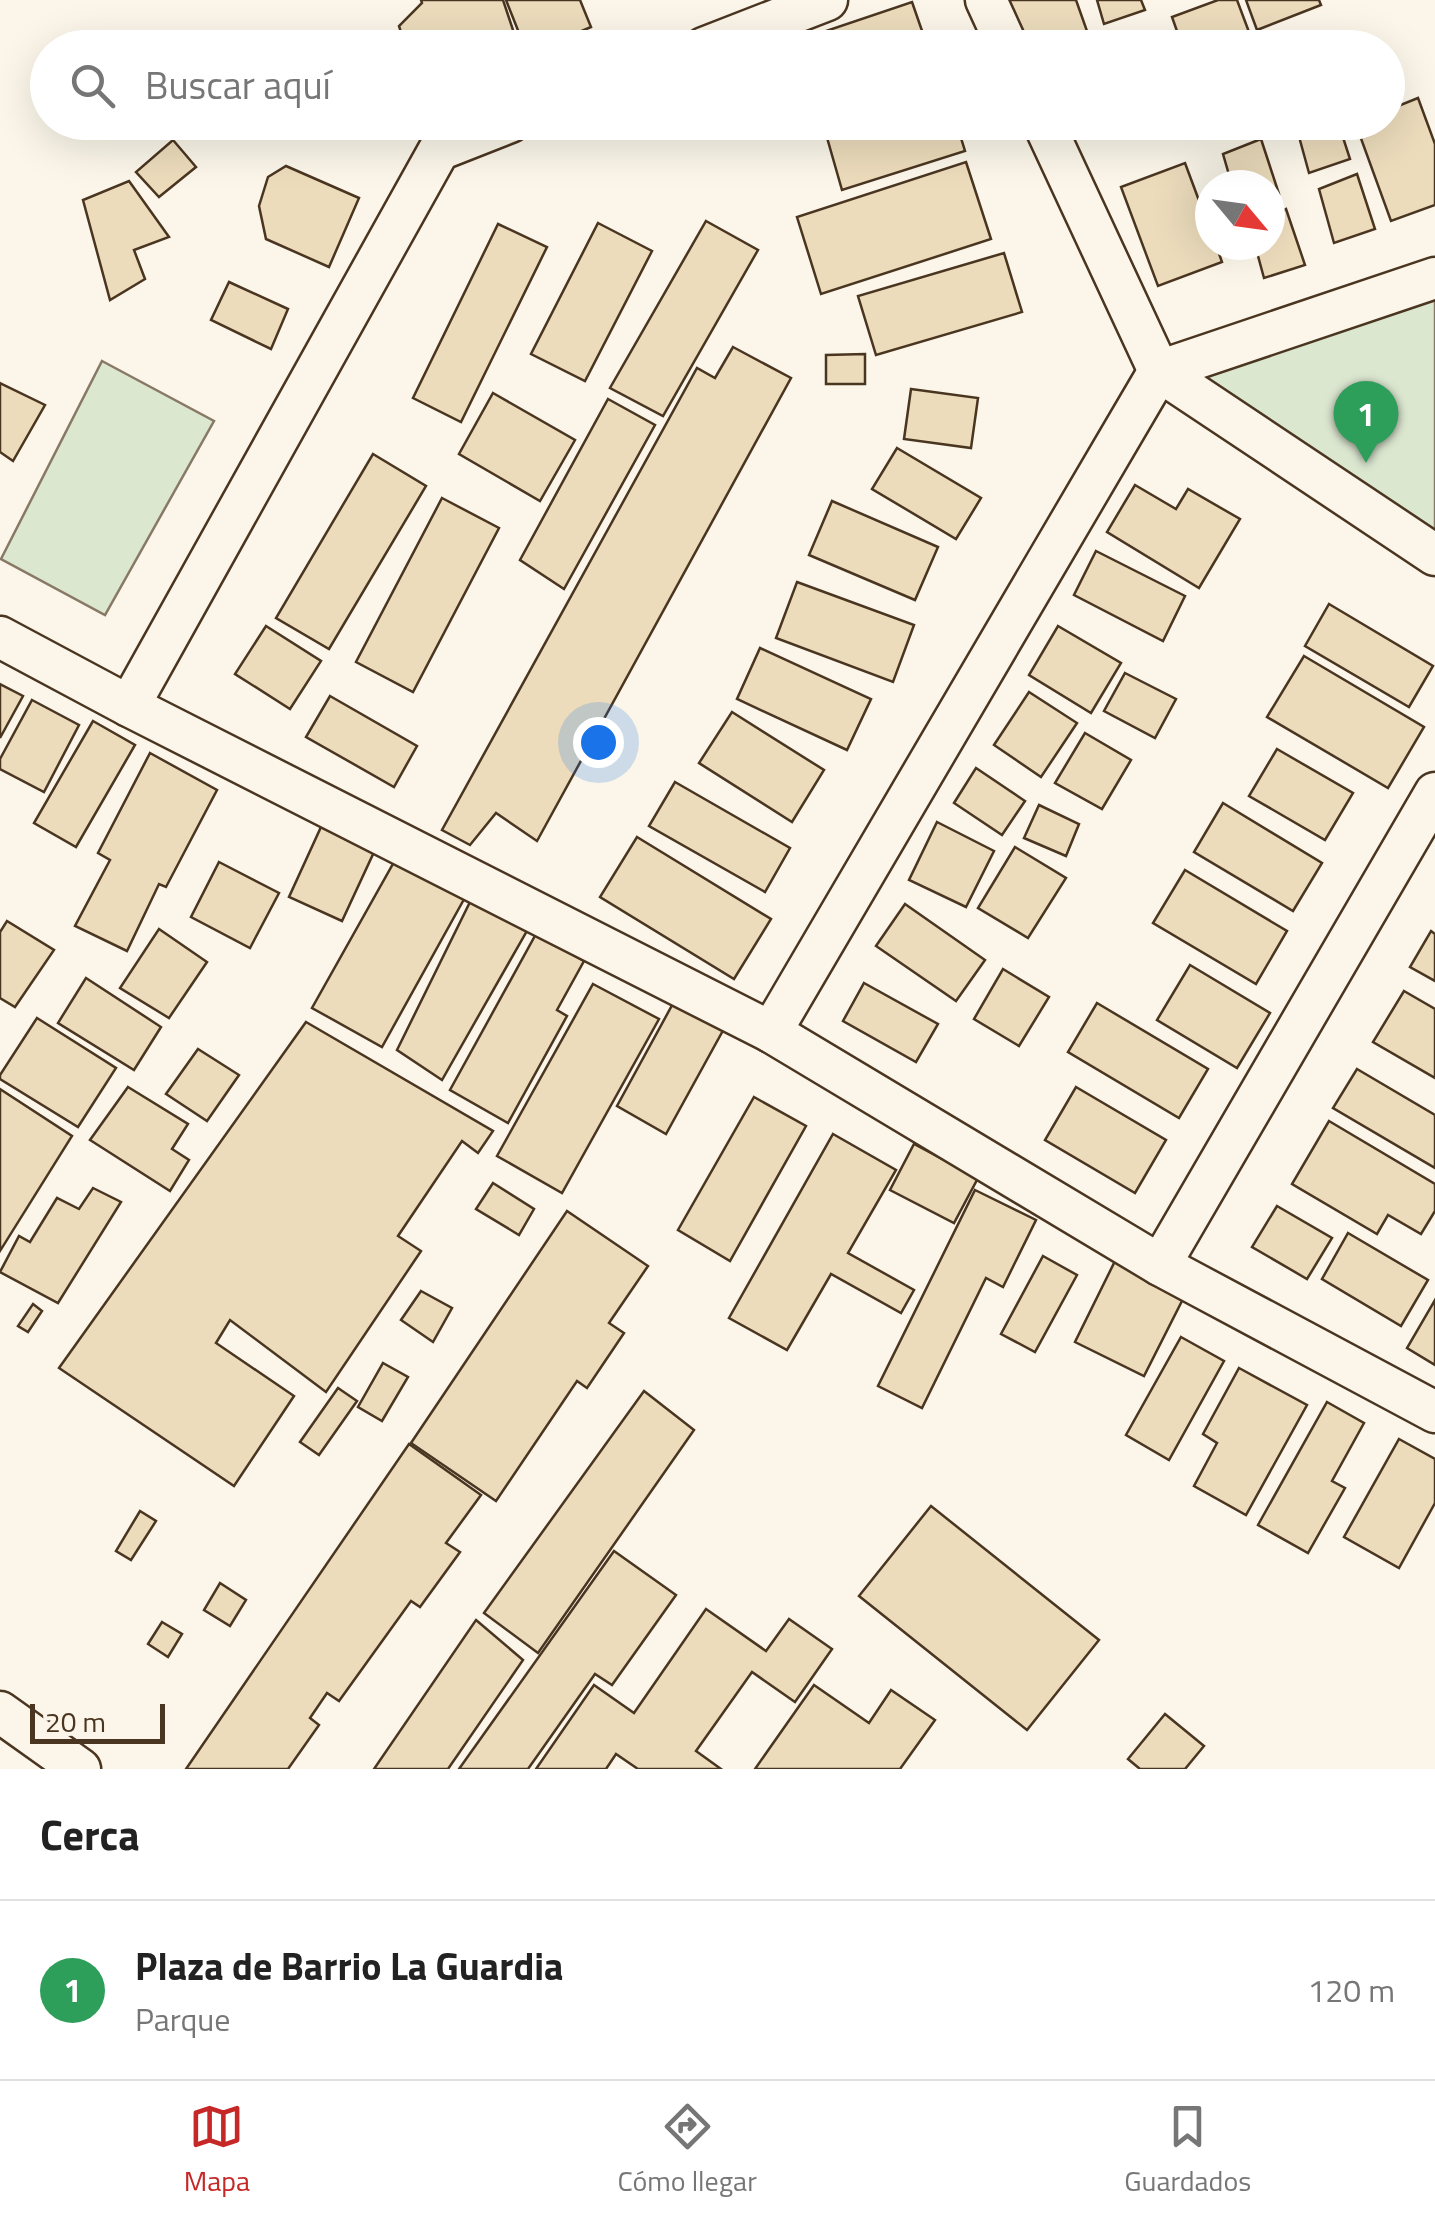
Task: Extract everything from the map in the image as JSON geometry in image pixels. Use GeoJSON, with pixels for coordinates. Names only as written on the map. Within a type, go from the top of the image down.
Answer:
{"type":"FeatureCollection","features":[{"type":"Feature","properties":{"kind":"street"},"geometry":{"type":"LineString","coordinates":[[750,30],[827,0]]}},
{"type":"Feature","properties":{"kind":"street"},"geometry":{"type":"LineString","coordinates":[[986,0],[1000,30]]}},
{"type":"Feature","properties":{"kind":"street"},"geometry":{"type":"LineString","coordinates":[[129,706],[438,150],[464,140]]}},
{"type":"Feature","properties":{"kind":"street"},"geometry":{"type":"LineString","coordinates":[[1051,140],[1158,371],[1435,555]]}},
{"type":"Feature","properties":{"kind":"street"},"geometry":{"type":"LineString","coordinates":[[771,1032],[1158,371],[1435,278]]}},
{"type":"Feature","properties":{"kind":"street"},"geometry":{"type":"LineString","coordinates":[[0,637],[771,1032],[1160,1265],[1435,1412]]}},
{"type":"Feature","properties":{"kind":"street"},"geometry":{"type":"LineString","coordinates":[[1160,1265],[1435,793]]}},
{"type":"Feature","properties":{"kind":"street"},"geometry":{"type":"LineString","coordinates":[[0,1712],[80,1769]]}},
{"type":"Feature","properties":{"kind":"green space"},"geometry":{"type":"Polygon","coordinates":[[[1435,278],[1435,555],[1159,371],[1435,278]]]}},
{"type":"Feature","properties":{"kind":"green space"},"geometry":{"type":"Polygon","coordinates":[[[102,361],[214,421],[105,615],[1,559],[102,361]]]}},
{"type":"Feature","properties":{"kind":"building"},"geometry":{"type":"Polygon","coordinates":[[[421,0],[503,0],[513,30],[400,30],[399,26],[421,0]]]}},
{"type":"Feature","properties":{"kind":"building"},"geometry":{"type":"Polygon","coordinates":[[[506,0],[580,0],[591,27],[584,30],[518,30],[506,0]]]}},
{"type":"Feature","properties":{"kind":"building"},"geometry":{"type":"Polygon","coordinates":[[[1007,0],[1076,0],[1087,30],[1016,30],[1007,0]]]}},
{"type":"Feature","properties":{"kind":"building"},"geometry":{"type":"Polygon","coordinates":[[[1097,0],[1141,0],[1145,10],[1104,24],[1097,0]]]}},
{"type":"Feature","properties":{"kind":"building"},"geometry":{"type":"Polygon","coordinates":[[[1218,0],[1237,0],[1248,30],[1177,30],[1172,17],[1218,0]]]}},
{"type":"Feature","properties":{"kind":"building"},"geometry":{"type":"Polygon","coordinates":[[[1246,0],[1319,0],[1321,5],[1257,30],[1246,0]]]}},
{"type":"Feature","properties":{"kind":"building"},"geometry":{"type":"Polygon","coordinates":[[[912,2],[922,30],[829,30],[912,2]]]}},
{"type":"Feature","properties":{"kind":"building"},"geometry":{"type":"Polygon","coordinates":[[[1418,98],[1435,144],[1435,205],[1391,221],[1362,140],[1405,140],[1405,103],[1418,98]]]}},
{"type":"Feature","properties":{"kind":"building"},"geometry":{"type":"Polygon","coordinates":[[[173,140],[196,167],[159,197],[136,172],[173,140]]]}},
{"type":"Feature","properties":{"kind":"building"},"geometry":{"type":"Polygon","coordinates":[[[828,140],[962,140],[965,151],[842,190],[828,140]]]}},
{"type":"Feature","properties":{"kind":"building"},"geometry":{"type":"Polygon","coordinates":[[[1261,140],[1271,170],[1228,170],[1223,154],[1261,140]]]}},
{"type":"Feature","properties":{"kind":"building"},"geometry":{"type":"Polygon","coordinates":[[[1300,140],[1344,140],[1350,159],[1309,173],[1300,140]]]}},
{"type":"Feature","properties":{"kind":"building"},"geometry":{"type":"Polygon","coordinates":[[[966,162],[991,239],[821,294],[797,217],[966,162]]]}},
{"type":"Feature","properties":{"kind":"building"},"geometry":{"type":"Polygon","coordinates":[[[1185,163],[1195,190],[1195,260],[1222,262],[1158,286],[1121,187],[1185,163]]]}},
{"type":"Feature","properties":{"kind":"building"},"geometry":{"type":"Polygon","coordinates":[[[286,166],[359,198],[329,267],[266,239],[259,206],[268,177],[286,166]]]}},
{"type":"Feature","properties":{"kind":"building"},"geometry":{"type":"Polygon","coordinates":[[[1357,174],[1375,229],[1334,243],[1319,189],[1357,174]]]}},
{"type":"Feature","properties":{"kind":"building"},"geometry":{"type":"Polygon","coordinates":[[[129,181],[169,237],[134,250],[145,279],[110,300],[83,200],[129,181]]]}},
{"type":"Feature","properties":{"kind":"building"},"geometry":{"type":"Polygon","coordinates":[[[1285,209],[1305,265],[1264,278],[1259,260],[1285,260],[1285,209]]]}},
{"type":"Feature","properties":{"kind":"building"},"geometry":{"type":"Polygon","coordinates":[[[706,221],[758,250],[663,416],[610,388],[706,221]]]}},
{"type":"Feature","properties":{"kind":"building"},"geometry":{"type":"Polygon","coordinates":[[[598,223],[652,251],[585,381],[531,354],[598,223]]]}},
{"type":"Feature","properties":{"kind":"building"},"geometry":{"type":"Polygon","coordinates":[[[498,224],[547,247],[461,422],[413,398],[498,224]]]}},
{"type":"Feature","properties":{"kind":"building"},"geometry":{"type":"Polygon","coordinates":[[[1004,253],[1022,312],[876,355],[858,296],[1004,253]]]}},
{"type":"Feature","properties":{"kind":"building"},"geometry":{"type":"Polygon","coordinates":[[[229,282],[288,309],[271,349],[211,320],[229,282]]]}},
{"type":"Feature","properties":{"kind":"building"},"geometry":{"type":"Polygon","coordinates":[[[733,347],[791,378],[537,841],[496,813],[470,845],[442,830],[697,368],[715,378],[733,347]]]}},
{"type":"Feature","properties":{"kind":"building"},"geometry":{"type":"Polygon","coordinates":[[[865,354],[865,384],[826,384],[826,355],[865,354]]]}},
{"type":"Feature","properties":{"kind":"building"},"geometry":{"type":"Polygon","coordinates":[[[0,383],[45,405],[13,461],[0,452],[0,383]]]}},
{"type":"Feature","properties":{"kind":"building"},"geometry":{"type":"Polygon","coordinates":[[[911,389],[978,398],[971,448],[904,439],[911,389]]]}},
{"type":"Feature","properties":{"kind":"building"},"geometry":{"type":"Polygon","coordinates":[[[493,393],[575,440],[540,501],[459,454],[493,393]]]}},
{"type":"Feature","properties":{"kind":"building"},"geometry":{"type":"Polygon","coordinates":[[[608,399],[655,425],[564,589],[520,560],[608,399]]]}},
{"type":"Feature","properties":{"kind":"building"},"geometry":{"type":"Polygon","coordinates":[[[897,448],[981,498],[956,539],[872,489],[897,448]]]}},
{"type":"Feature","properties":{"kind":"building"},"geometry":{"type":"Polygon","coordinates":[[[373,454],[426,486],[329,649],[276,618],[373,454]]]}},
{"type":"Feature","properties":{"kind":"building"},"geometry":{"type":"Polygon","coordinates":[[[1135,485],[1176,509],[1188,489],[1240,519],[1199,588],[1107,532],[1135,485]]]}},
{"type":"Feature","properties":{"kind":"building"},"geometry":{"type":"Polygon","coordinates":[[[442,498],[499,528],[413,692],[356,662],[442,498]]]}},
{"type":"Feature","properties":{"kind":"building"},"geometry":{"type":"Polygon","coordinates":[[[832,501],[938,547],[915,600],[809,555],[832,501]]]}},
{"type":"Feature","properties":{"kind":"building"},"geometry":{"type":"Polygon","coordinates":[[[1096,551],[1185,596],[1163,641],[1074,595],[1096,551]]]}},
{"type":"Feature","properties":{"kind":"building"},"geometry":{"type":"Polygon","coordinates":[[[797,582],[914,625],[893,682],[776,638],[797,582]]]}},
{"type":"Feature","properties":{"kind":"building"},"geometry":{"type":"Polygon","coordinates":[[[1329,604],[1433,666],[1409,707],[1305,646],[1329,604]]]}},
{"type":"Feature","properties":{"kind":"building"},"geometry":{"type":"Polygon","coordinates":[[[266,626],[321,661],[290,709],[235,674],[266,626]]]}},
{"type":"Feature","properties":{"kind":"building"},"geometry":{"type":"Polygon","coordinates":[[[1058,626],[1121,663],[1091,713],[1029,675],[1058,626]]]}},
{"type":"Feature","properties":{"kind":"building"},"geometry":{"type":"Polygon","coordinates":[[[760,648],[871,699],[847,750],[737,699],[760,648]]]}},
{"type":"Feature","properties":{"kind":"building"},"geometry":{"type":"Polygon","coordinates":[[[1304,656],[1424,727],[1388,788],[1267,717],[1304,656]]]}},
{"type":"Feature","properties":{"kind":"building"},"geometry":{"type":"Polygon","coordinates":[[[1125,673],[1176,699],[1155,738],[1104,711],[1125,673]]]}},
{"type":"Feature","properties":{"kind":"building"},"geometry":{"type":"Polygon","coordinates":[[[0,684],[23,696],[0,738],[0,684]]]}},
{"type":"Feature","properties":{"kind":"building"},"geometry":{"type":"Polygon","coordinates":[[[1029,692],[1077,723],[1041,777],[994,745],[1029,692]]]}},
{"type":"Feature","properties":{"kind":"building"},"geometry":{"type":"Polygon","coordinates":[[[330,696],[417,746],[394,787],[306,737],[330,696]]]}},
{"type":"Feature","properties":{"kind":"building"},"geometry":{"type":"Polygon","coordinates":[[[32,700],[79,725],[44,792],[0,769],[0,759],[32,700]]]}},
{"type":"Feature","properties":{"kind":"building"},"geometry":{"type":"Polygon","coordinates":[[[732,712],[824,770],[792,822],[699,763],[732,712]]]}},
{"type":"Feature","properties":{"kind":"building"},"geometry":{"type":"Polygon","coordinates":[[[93,721],[135,745],[76,847],[34,823],[93,721]]]}},
{"type":"Feature","properties":{"kind":"building"},"geometry":{"type":"Polygon","coordinates":[[[1085,733],[1131,760],[1102,809],[1055,783],[1085,733]]]}},
{"type":"Feature","properties":{"kind":"building"},"geometry":{"type":"Polygon","coordinates":[[[1277,749],[1353,793],[1325,840],[1249,796],[1277,749]]]}},
{"type":"Feature","properties":{"kind":"building"},"geometry":{"type":"Polygon","coordinates":[[[150,753],[217,790],[166,887],[159,884],[127,951],[75,926],[110,860],[98,853],[150,753]]]}},
{"type":"Feature","properties":{"kind":"building"},"geometry":{"type":"Polygon","coordinates":[[[976,768],[1025,801],[1002,835],[954,803],[976,768]]]}},
{"type":"Feature","properties":{"kind":"building"},"geometry":{"type":"Polygon","coordinates":[[[675,782],[790,848],[765,892],[649,826],[675,782]]]}},
{"type":"Feature","properties":{"kind":"building"},"geometry":{"type":"Polygon","coordinates":[[[1223,803],[1322,863],[1293,911],[1194,852],[1223,803]]]}},
{"type":"Feature","properties":{"kind":"building"},"geometry":{"type":"Polygon","coordinates":[[[1039,805],[1079,824],[1066,856],[1024,838],[1039,805]]]}},
{"type":"Feature","properties":{"kind":"building"},"geometry":{"type":"Polygon","coordinates":[[[937,822],[994,851],[966,907],[909,880],[937,822]]]}},
{"type":"Feature","properties":{"kind":"building"},"geometry":{"type":"Polygon","coordinates":[[[321,827],[374,852],[342,921],[289,897],[321,827]]]}},
{"type":"Feature","properties":{"kind":"building"},"geometry":{"type":"Polygon","coordinates":[[[637,837],[771,919],[734,979],[600,897],[637,837]]]}},
{"type":"Feature","properties":{"kind":"building"},"geometry":{"type":"Polygon","coordinates":[[[1015,847],[1066,878],[1028,938],[978,908],[1015,847]]]}},
{"type":"Feature","properties":{"kind":"building"},"geometry":{"type":"Polygon","coordinates":[[[398,855],[468,892],[382,1047],[312,1008],[398,855]]]}},
{"type":"Feature","properties":{"kind":"building"},"geometry":{"type":"Polygon","coordinates":[[[219,862],[279,893],[250,948],[191,917],[219,862]]]}},
{"type":"Feature","properties":{"kind":"building"},"geometry":{"type":"Polygon","coordinates":[[[1185,870],[1287,931],[1256,984],[1153,923],[1185,870]]]}},
{"type":"Feature","properties":{"kind":"building"},"geometry":{"type":"Polygon","coordinates":[[[471,900],[528,929],[442,1080],[397,1050],[471,900]]]}},
{"type":"Feature","properties":{"kind":"building"},"geometry":{"type":"Polygon","coordinates":[[[905,904],[985,960],[956,1001],[876,946],[905,904]]]}},
{"type":"Feature","properties":{"kind":"building"},"geometry":{"type":"Polygon","coordinates":[[[7,921],[54,950],[15,1007],[0,998],[0,932],[7,921]]]}},
{"type":"Feature","properties":{"kind":"building"},"geometry":{"type":"Polygon","coordinates":[[[159,929],[207,962],[169,1018],[120,988],[159,929]]]}},
{"type":"Feature","properties":{"kind":"building"},"geometry":{"type":"Polygon","coordinates":[[[1431,931],[1435,934],[1435,981],[1410,967],[1431,931]]]}},
{"type":"Feature","properties":{"kind":"building"},"geometry":{"type":"Polygon","coordinates":[[[536,934],[584,961],[557,1010],[567,1016],[508,1123],[450,1090],[536,934]]]}},
{"type":"Feature","properties":{"kind":"building"},"geometry":{"type":"Polygon","coordinates":[[[1190,965],[1270,1013],[1237,1068],[1157,1020],[1190,965]]]}},
{"type":"Feature","properties":{"kind":"building"},"geometry":{"type":"Polygon","coordinates":[[[1003,969],[1049,997],[1019,1046],[974,1019],[1003,969]]]}},
{"type":"Feature","properties":{"kind":"building"},"geometry":{"type":"Polygon","coordinates":[[[86,978],[161,1027],[134,1070],[58,1023],[86,978]]]}},
{"type":"Feature","properties":{"kind":"building"},"geometry":{"type":"Polygon","coordinates":[[[864,983],[938,1024],[916,1062],[843,1021],[864,983]]]}},
{"type":"Feature","properties":{"kind":"building"},"geometry":{"type":"Polygon","coordinates":[[[593,984],[659,1019],[562,1193],[497,1156],[593,984]]]}},
{"type":"Feature","properties":{"kind":"building"},"geometry":{"type":"Polygon","coordinates":[[[1404,991],[1435,1009],[1435,1078],[1373,1042],[1404,991]]]}},
{"type":"Feature","properties":{"kind":"building"},"geometry":{"type":"Polygon","coordinates":[[[676,998],[726,1025],[666,1134],[617,1106],[676,998]]]}},
{"type":"Feature","properties":{"kind":"building"},"geometry":{"type":"Polygon","coordinates":[[[1097,1003],[1208,1069],[1179,1118],[1068,1052],[1097,1003]]]}},
{"type":"Feature","properties":{"kind":"building"},"geometry":{"type":"Polygon","coordinates":[[[37,1018],[116,1068],[78,1127],[0,1079],[37,1018]]]}},
{"type":"Feature","properties":{"kind":"building"},"geometry":{"type":"Polygon","coordinates":[[[306,1022],[493,1131],[478,1153],[462,1141],[398,1236],[421,1251],[326,1392],[230,1320],[216,1343],[294,1396],[234,1486],[59,1368],[306,1022]]]}},
{"type":"Feature","properties":{"kind":"building"},"geometry":{"type":"Polygon","coordinates":[[[198,1049],[239,1075],[207,1121],[166,1094],[198,1049]]]}},
{"type":"Feature","properties":{"kind":"building"},"geometry":{"type":"Polygon","coordinates":[[[1357,1069],[1435,1115],[1435,1168],[1333,1108],[1357,1069]]]}},
{"type":"Feature","properties":{"kind":"building"},"geometry":{"type":"Polygon","coordinates":[[[128,1087],[188,1124],[172,1149],[189,1160],[170,1191],[90,1140],[128,1087]]]}},
{"type":"Feature","properties":{"kind":"building"},"geometry":{"type":"Polygon","coordinates":[[[1076,1087],[1166,1140],[1135,1193],[1045,1140],[1076,1087]]]}},
{"type":"Feature","properties":{"kind":"building"},"geometry":{"type":"Polygon","coordinates":[[[0,1089],[72,1136],[0,1251],[0,1089]]]}},
{"type":"Feature","properties":{"kind":"building"},"geometry":{"type":"Polygon","coordinates":[[[754,1097],[806,1126],[730,1261],[678,1230],[754,1097]]]}},
{"type":"Feature","properties":{"kind":"building"},"geometry":{"type":"Polygon","coordinates":[[[1329,1121],[1435,1184],[1435,1211],[1421,1234],[1388,1215],[1377,1234],[1292,1184],[1329,1121]]]}},
{"type":"Feature","properties":{"kind":"building"},"geometry":{"type":"Polygon","coordinates":[[[833,1134],[896,1170],[848,1253],[914,1290],[901,1313],[831,1274],[787,1350],[729,1318],[833,1134]]]}},
{"type":"Feature","properties":{"kind":"building"},"geometry":{"type":"Polygon","coordinates":[[[914,1144],[978,1178],[954,1223],[890,1190],[914,1144]]]}},
{"type":"Feature","properties":{"kind":"building"},"geometry":{"type":"Polygon","coordinates":[[[493,1183],[534,1209],[519,1235],[476,1209],[493,1183]]]}},
{"type":"Feature","properties":{"kind":"building"},"geometry":{"type":"Polygon","coordinates":[[[93,1188],[121,1202],[58,1303],[0,1272],[19,1236],[30,1242],[57,1198],[79,1209],[93,1188]]]}},
{"type":"Feature","properties":{"kind":"building"},"geometry":{"type":"Polygon","coordinates":[[[975,1190],[1036,1220],[1003,1287],[986,1278],[922,1408],[878,1386],[975,1190]]]}},
{"type":"Feature","properties":{"kind":"building"},"geometry":{"type":"Polygon","coordinates":[[[1277,1206],[1332,1238],[1307,1279],[1252,1247],[1277,1206]]]}},
{"type":"Feature","properties":{"kind":"building"},"geometry":{"type":"Polygon","coordinates":[[[567,1211],[648,1266],[609,1323],[624,1333],[587,1388],[577,1381],[496,1501],[411,1443],[567,1211]]]}},
{"type":"Feature","properties":{"kind":"building"},"geometry":{"type":"Polygon","coordinates":[[[1348,1233],[1428,1280],[1401,1326],[1322,1279],[1348,1233]]]}},
{"type":"Feature","properties":{"kind":"building"},"geometry":{"type":"Polygon","coordinates":[[[1043,1256],[1077,1275],[1035,1352],[1001,1334],[1043,1256]]]}},
{"type":"Feature","properties":{"kind":"building"},"geometry":{"type":"Polygon","coordinates":[[[1117,1257],[1187,1291],[1144,1376],[1075,1342],[1117,1257]]]}},
{"type":"Feature","properties":{"kind":"building"},"geometry":{"type":"Polygon","coordinates":[[[421,1291],[452,1308],[433,1342],[401,1320],[421,1291]]]}},
{"type":"Feature","properties":{"kind":"building"},"geometry":{"type":"Polygon","coordinates":[[[1435,1300],[1435,1365],[1407,1348],[1435,1300]]]}},
{"type":"Feature","properties":{"kind":"building"},"geometry":{"type":"Polygon","coordinates":[[[33,1304],[42,1311],[28,1332],[18,1326],[33,1304]]]}},
{"type":"Feature","properties":{"kind":"building"},"geometry":{"type":"Polygon","coordinates":[[[1181,1337],[1224,1361],[1169,1460],[1126,1435],[1181,1337]]]}},
{"type":"Feature","properties":{"kind":"building"},"geometry":{"type":"Polygon","coordinates":[[[383,1363],[408,1377],[382,1421],[358,1407],[383,1363]]]}},
{"type":"Feature","properties":{"kind":"building"},"geometry":{"type":"Polygon","coordinates":[[[1239,1368],[1307,1405],[1246,1515],[1194,1486],[1217,1443],[1203,1434],[1239,1368]]]}},
{"type":"Feature","properties":{"kind":"building"},"geometry":{"type":"Polygon","coordinates":[[[338,1388],[357,1401],[319,1455],[300,1442],[338,1388]]]}},
{"type":"Feature","properties":{"kind":"building"},"geometry":{"type":"Polygon","coordinates":[[[644,1391],[694,1430],[538,1653],[484,1613],[644,1391]]]}},
{"type":"Feature","properties":{"kind":"building"},"geometry":{"type":"Polygon","coordinates":[[[1327,1402],[1364,1423],[1332,1481],[1345,1488],[1308,1553],[1258,1525],[1327,1402]]]}},
{"type":"Feature","properties":{"kind":"building"},"geometry":{"type":"Polygon","coordinates":[[[1399,1439],[1435,1459],[1435,1503],[1399,1568],[1344,1537],[1399,1439]]]}},
{"type":"Feature","properties":{"kind":"building"},"geometry":{"type":"Polygon","coordinates":[[[409,1444],[481,1495],[446,1543],[460,1552],[420,1607],[411,1601],[339,1701],[327,1693],[310,1718],[319,1725],[288,1769],[186,1769],[409,1444]]]}},
{"type":"Feature","properties":{"kind":"building"},"geometry":{"type":"Polygon","coordinates":[[[931,1506],[1099,1640],[1027,1730],[859,1596],[931,1506]]]}},
{"type":"Feature","properties":{"kind":"building"},"geometry":{"type":"Polygon","coordinates":[[[140,1511],[156,1521],[131,1560],[116,1551],[140,1511]]]}},
{"type":"Feature","properties":{"kind":"building"},"geometry":{"type":"Polygon","coordinates":[[[614,1551],[676,1595],[612,1685],[595,1674],[528,1769],[459,1769],[614,1551]]]}},
{"type":"Feature","properties":{"kind":"building"},"geometry":{"type":"Polygon","coordinates":[[[220,1583],[246,1600],[230,1626],[204,1610],[220,1583]]]}},
{"type":"Feature","properties":{"kind":"building"},"geometry":{"type":"Polygon","coordinates":[[[706,1609],[766,1651],[789,1619],[832,1649],[795,1702],[752,1672],[696,1751],[721,1769],[638,1769],[616,1754],[606,1769],[536,1769],[594,1685],[634,1713],[706,1609]]]}},
{"type":"Feature","properties":{"kind":"building"},"geometry":{"type":"Polygon","coordinates":[[[476,1620],[523,1660],[448,1769],[374,1769],[476,1620]]]}},
{"type":"Feature","properties":{"kind":"building"},"geometry":{"type":"Polygon","coordinates":[[[162,1622],[182,1634],[168,1657],[148,1644],[162,1622]]]}},
{"type":"Feature","properties":{"kind":"building"},"geometry":{"type":"Polygon","coordinates":[[[814,1685],[869,1723],[891,1690],[935,1720],[900,1769],[755,1769],[814,1685]]]}},
{"type":"Feature","properties":{"kind":"building"},"geometry":{"type":"Polygon","coordinates":[[[1165,1714],[1204,1746],[1185,1769],[1140,1769],[1128,1759],[1165,1714]]]}},
{"type":"Feature","properties":{"kind":"place","name":"Plaza de Barrio La Guardia"},"geometry":{"type":"Point","coordinates":[1366,463]}}]}
